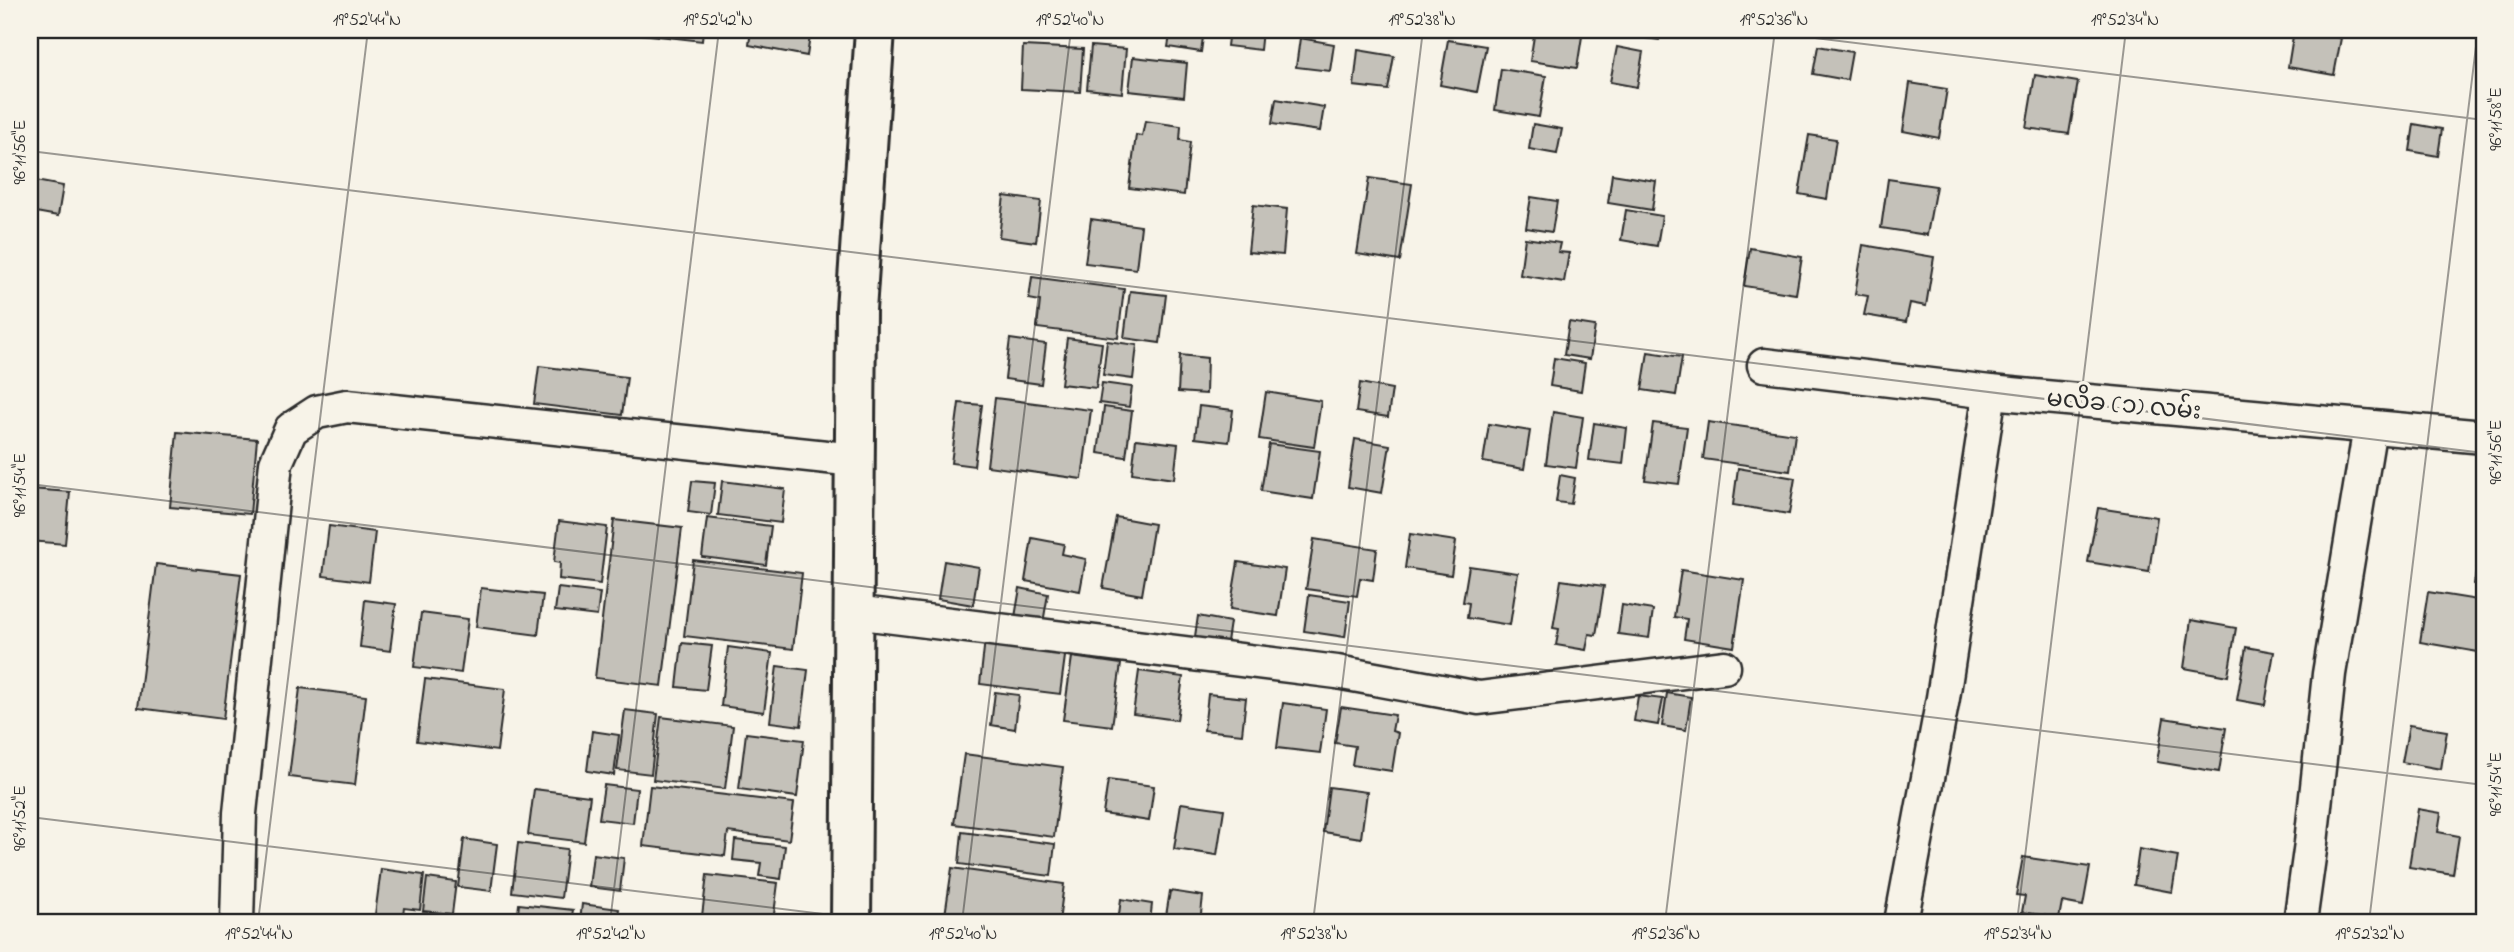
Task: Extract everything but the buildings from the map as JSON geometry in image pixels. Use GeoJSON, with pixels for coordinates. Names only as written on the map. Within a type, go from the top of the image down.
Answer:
{"type":"FeatureCollection","features":[{"type":"Feature","properties":{"kind":"street"},"geometry":{"type":"LineString","coordinates":[[851,922],[856,310],[875,30]]}},
{"type":"Feature","properties":{"kind":"street","name":"မလိခ (၁) လမ်း"},"geometry":{"type":"LineString","coordinates":[[1764,365],[1990,392],[2484,437]]}},
{"type":"Feature","properties":{"kind":"street"},"geometry":{"type":"LineString","coordinates":[[1901,922],[1943,698],[1990,392]]}},
{"type":"Feature","properties":{"kind":"street"},"geometry":{"type":"LineString","coordinates":[[237,922],[240,813],[276,463],[291,429],[317,412],[347,406],[855,460]]}},
{"type":"Feature","properties":{"kind":"street"},"geometry":{"type":"LineString","coordinates":[[2300,922],[2329,674],[2370,427]]}},
{"type":"Feature","properties":{"kind":"street"},"geometry":{"type":"LineString","coordinates":[[854,612],[1337,672],[1479,698],[1724,667]]}}]}
